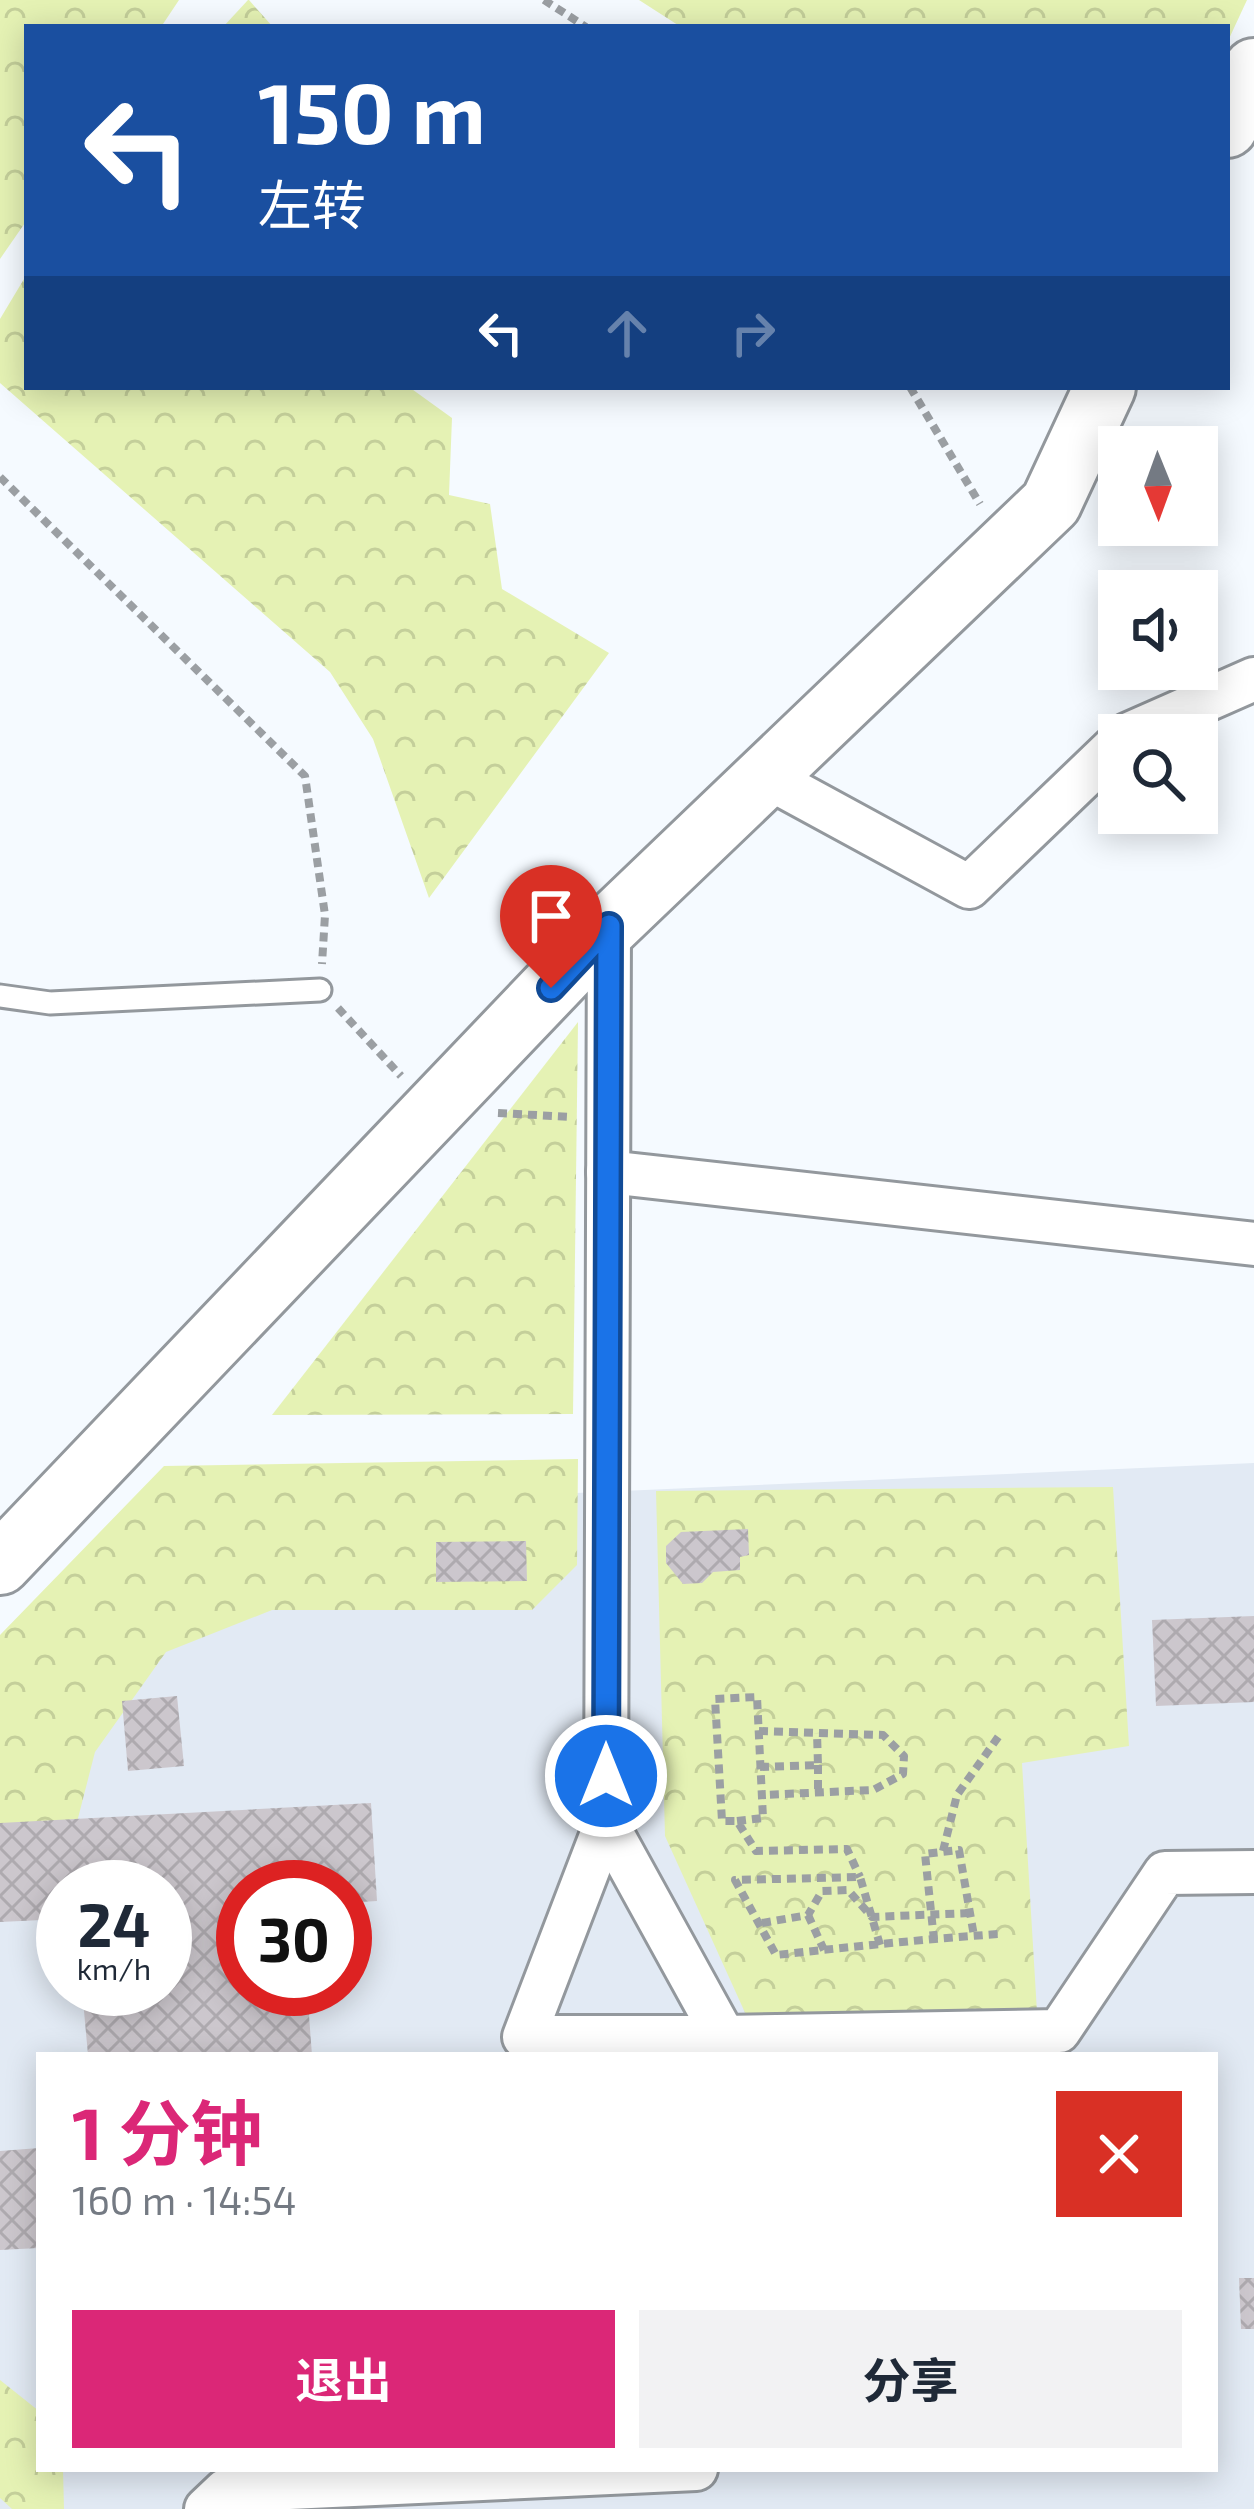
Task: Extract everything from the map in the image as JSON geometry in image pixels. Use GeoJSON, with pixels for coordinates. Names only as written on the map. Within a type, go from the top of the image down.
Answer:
{"type":"FeatureCollection","features":[{"type":"Feature","properties":{"kind":"street"},"geometry":{"type":"LineString","coordinates":[[1230,121],[1254,69]]}},
{"type":"Feature","properties":{"kind":"street"},"geometry":{"type":"LineString","coordinates":[[0,1564],[609,926],[1051,503],[1104,390]]}},
{"type":"Feature","properties":{"kind":"street"},"geometry":{"type":"LineString","coordinates":[[1175,714],[1254,679]]}},
{"type":"Feature","properties":{"kind":"street"},"geometry":{"type":"LineString","coordinates":[[765,776],[969,887],[1098,762]]}},
{"type":"Feature","properties":{"kind":"street"},"geometry":{"type":"LineString","coordinates":[[609,926],[606,1822],[524,2037],[1059,2031],[1165,1873],[1254,1872]]}},
{"type":"Feature","properties":{"kind":"street"},"geometry":{"type":"LineString","coordinates":[[608,1172],[1254,1244]]}},
{"type":"Feature","properties":{"kind":"street"},"geometry":{"type":"LineString","coordinates":[[606,1822],[724,2037]]}},
{"type":"Feature","properties":{"kind":"street"},"geometry":{"type":"LineString","coordinates":[[206,2509],[225,2491],[632,2472]]}},
{"type":"Feature","properties":{"kind":"lane"},"geometry":{"type":"LineString","coordinates":[[0,995],[50,1003],[320,990]]}},
{"type":"Feature","properties":{"kind":"path"},"geometry":{"type":"LineString","coordinates":[[544,0],[581,24]]}},
{"type":"Feature","properties":{"kind":"path"},"geometry":{"type":"LineString","coordinates":[[912,390],[1005,547]]}},
{"type":"Feature","properties":{"kind":"path"},"geometry":{"type":"LineString","coordinates":[[0,477],[305,776],[325,914],[320,990],[434,1110],[608,1118]]}},
{"type":"Feature","properties":{"kind":"path"},"geometry":{"type":"LineString","coordinates":[[757,1696],[759,1731],[763,1818],[722,1821],[715,1699],[757,1696]]}},
{"type":"Feature","properties":{"kind":"path"},"geometry":{"type":"LineString","coordinates":[[759,1731],[883,1736],[904,1756],[903,1774],[873,1790],[762,1795]]}},
{"type":"Feature","properties":{"kind":"path"},"geometry":{"type":"LineString","coordinates":[[817,1733],[818,1792]]}},
{"type":"Feature","properties":{"kind":"path"},"geometry":{"type":"LineString","coordinates":[[944,1851],[957,1795],[1000,1733]]}},
{"type":"Feature","properties":{"kind":"path"},"geometry":{"type":"LineString","coordinates":[[760,1767],[818,1765]]}},
{"type":"Feature","properties":{"kind":"path"},"geometry":{"type":"LineString","coordinates":[[737,1821],[756,1851],[847,1849],[880,1945]]}},
{"type":"Feature","properties":{"kind":"path"},"geometry":{"type":"LineString","coordinates":[[934,1940],[925,1854],[944,1851],[959,1850],[974,1936]]}},
{"type":"Feature","properties":{"kind":"path"},"geometry":{"type":"LineString","coordinates":[[860,1876],[735,1880],[776,1954],[999,1934]]}},
{"type":"Feature","properties":{"kind":"path"},"geometry":{"type":"LineString","coordinates":[[808,1916],[828,1878]]}},
{"type":"Feature","properties":{"kind":"path"},"geometry":{"type":"LineString","coordinates":[[822,1891],[848,1890],[872,1917]]}},
{"type":"Feature","properties":{"kind":"path"},"geometry":{"type":"LineString","coordinates":[[872,1917],[970,1913]]}},
{"type":"Feature","properties":{"kind":"path"},"geometry":{"type":"LineString","coordinates":[[762,1923],[808,1916]]}},
{"type":"Feature","properties":{"kind":"path"},"geometry":{"type":"LineString","coordinates":[[808,1916],[824,1950]]}},
{"type":"Feature","properties":{"kind":"shaded area"},"geometry":{"type":"Polygon","coordinates":[[[1254,1463],[1254,2509],[0,2509],[0,1714],[191,1510],[1254,1463]]]}},
{"type":"Feature","properties":{"kind":"green space"},"geometry":{"type":"Polygon","coordinates":[[[0,0],[179,0],[163,24],[24,24],[24,224],[0,259],[0,0]]]}},
{"type":"Feature","properties":{"kind":"green space"},"geometry":{"type":"Polygon","coordinates":[[[248,0],[270,24],[226,24],[248,0]]]}},
{"type":"Feature","properties":{"kind":"green space"},"geometry":{"type":"Polygon","coordinates":[[[639,0],[1247,0],[1230,37],[1230,24],[676,24],[639,0]]]}},
{"type":"Feature","properties":{"kind":"green space"},"geometry":{"type":"Polygon","coordinates":[[[24,279],[24,390],[413,390],[452,418],[449,495],[490,504],[502,589],[609,653],[429,898],[373,739],[330,672],[0,383],[0,319],[24,279]]]}},
{"type":"Feature","properties":{"kind":"green space"},"geometry":{"type":"Polygon","coordinates":[[[578,1022],[573,1414],[272,1415],[578,1022]]]}},
{"type":"Feature","properties":{"kind":"green space"},"geometry":{"type":"Polygon","coordinates":[[[578,1459],[577,1565],[532,1610],[272,1610],[166,1652],[95,1752],[76,1826],[0,1892],[0,1635],[164,1466],[578,1459]]]}},
{"type":"Feature","properties":{"kind":"green space"},"geometry":{"type":"Polygon","coordinates":[[[1113,1487],[1129,1746],[1022,1763],[1037,2012],[747,2017],[665,1836],[656,1491],[1113,1487]]]}},
{"type":"Feature","properties":{"kind":"green space"},"geometry":{"type":"Polygon","coordinates":[[[0,2380],[36,2409],[36,2472],[63,2472],[64,2509],[12,2509],[0,2498],[0,2380]]]}},
{"type":"Feature","properties":{"kind":"building"},"geometry":{"type":"Polygon","coordinates":[[[748,1529],[749,1555],[740,1557],[740,1570],[713,1572],[702,1583],[683,1584],[666,1563],[666,1546],[681,1532],[748,1529]]]}},
{"type":"Feature","properties":{"kind":"building"},"geometry":{"type":"Polygon","coordinates":[[[526,1541],[527,1581],[436,1582],[436,1542],[526,1541]]]}},
{"type":"Feature","properties":{"kind":"building"},"geometry":{"type":"Polygon","coordinates":[[[1254,1616],[1254,1702],[1156,1706],[1152,1620],[1254,1616]]]}},
{"type":"Feature","properties":{"kind":"building"},"geometry":{"type":"Polygon","coordinates":[[[177,1696],[184,1766],[128,1771],[122,1701],[177,1696]]]}},
{"type":"Feature","properties":{"kind":"building"},"geometry":{"type":"Polygon","coordinates":[[[371,1803],[377,1901],[372,1901],[372,1860],[216,1860],[216,2016],[309,2016],[312,2052],[88,2052],[84,2016],[192,2016],[192,1860],[36,1860],[36,1920],[0,1922],[0,1823],[371,1803]]]}},
{"type":"Feature","properties":{"kind":"building"},"geometry":{"type":"Polygon","coordinates":[[[36,2148],[36,2248],[0,2250],[0,2151],[36,2148]]]}},
{"type":"Feature","properties":{"kind":"building"},"geometry":{"type":"Polygon","coordinates":[[[1239,2278],[1254,2278],[1254,2329],[1241,2329],[1239,2278]]]}},
{"type":"Feature","properties":{"kind":"route"},"geometry":{"type":"LineString","coordinates":[[551,988],[609,926],[606,1776]]}}]}
